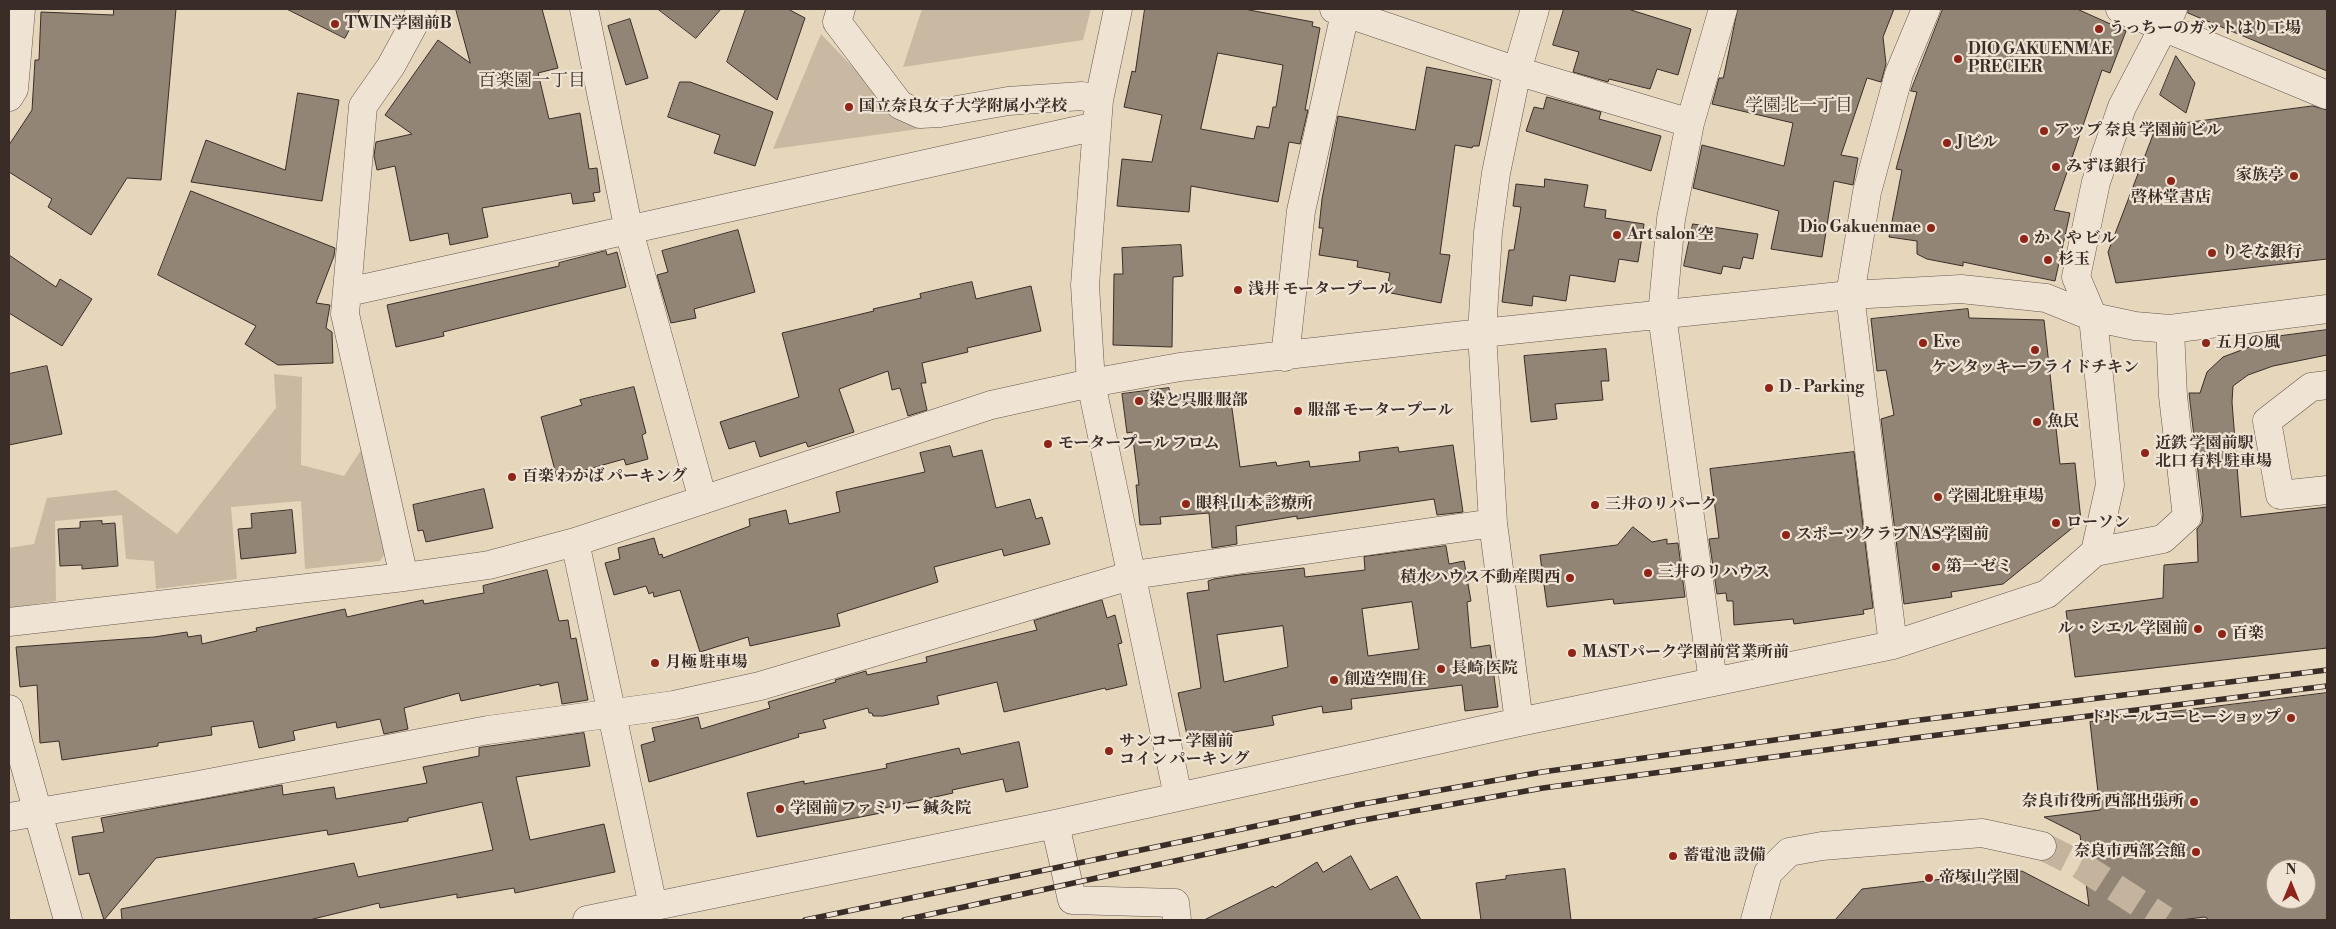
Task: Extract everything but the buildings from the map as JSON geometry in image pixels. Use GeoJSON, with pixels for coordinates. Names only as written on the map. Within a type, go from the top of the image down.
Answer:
{"type":"FeatureCollection","features":[{"type":"Feature","properties":{"kind":"street"},"geometry":{"type":"LineString","coordinates":[[9,98],[14,89],[21,9]]}},
{"type":"Feature","properties":{"kind":"street"},"geometry":{"type":"LineString","coordinates":[[404,577],[345,314],[364,106],[391,66],[422,9]]}},
{"type":"Feature","properties":{"kind":"street"},"geometry":{"type":"LineString","coordinates":[[584,9],[629,231],[703,500]]}},
{"type":"Feature","properties":{"kind":"street"},"geometry":{"type":"LineString","coordinates":[[841,9],[837,22],[900,105],[920,114],[940,113],[1008,101],[1082,96],[1098,113]]}},
{"type":"Feature","properties":{"kind":"street"},"geometry":{"type":"LineString","coordinates":[[1118,9],[1098,113],[1085,286],[1091,382],[1178,796]]}},
{"type":"Feature","properties":{"kind":"street"},"geometry":{"type":"LineString","coordinates":[[1519,722],[1493,523],[1482,332],[1488,232],[1496,173],[1517,71],[1535,9]]}},
{"type":"Feature","properties":{"kind":"street"},"geometry":{"type":"LineString","coordinates":[[1713,682],[1662,315],[1671,219],[1690,123],[1723,9]]}},
{"type":"Feature","properties":{"kind":"street"},"geometry":{"type":"LineString","coordinates":[[1894,645],[1850,295],[1867,192],[1899,74],[1926,9]]}},
{"type":"Feature","properties":{"kind":"street"},"geometry":{"type":"LineString","coordinates":[[1286,357],[1301,211],[1342,10],[1517,71],[1690,123]]}},
{"type":"Feature","properties":{"kind":"street"},"geometry":{"type":"LineString","coordinates":[[2131,10],[2168,18],[2327,95]]}},
{"type":"Feature","properties":{"kind":"street"},"geometry":{"type":"LineString","coordinates":[[2096,552],[2110,485],[2093,317],[2076,277],[2096,182],[2122,106],[2168,18]]}},
{"type":"Feature","properties":{"kind":"street"},"geometry":{"type":"LineString","coordinates":[[348,292],[629,231],[1098,113]]}},
{"type":"Feature","properties":{"kind":"street"},"geometry":{"type":"LineString","coordinates":[[9,622],[404,577],[489,565],[575,542],[991,405],[1091,382],[1180,367],[1286,357],[1482,332],[1850,295],[1962,289],[2046,298],[2093,317],[2135,326],[2170,329],[2327,308]]}},
{"type":"Feature","properties":{"kind":"street"},"geometry":{"type":"LineString","coordinates":[[587,920],[1055,824],[1519,722],[1894,645],[2047,594],[2096,552],[2163,539],[2187,517],[2173,396],[2170,329]]}},
{"type":"Feature","properties":{"kind":"street"},"geometry":{"type":"LineString","coordinates":[[2327,385],[2311,387],[2267,421],[2280,495],[2327,490]]}},
{"type":"Feature","properties":{"kind":"street"},"geometry":{"type":"LineString","coordinates":[[9,817],[192,786],[488,730],[674,705],[760,686],[1133,575],[1493,523]]}},
{"type":"Feature","properties":{"kind":"street"},"geometry":{"type":"LineString","coordinates":[[575,542],[653,906]]}},
{"type":"Feature","properties":{"kind":"street"},"geometry":{"type":"LineString","coordinates":[[9,709],[68,920]]}},
{"type":"Feature","properties":{"kind":"street"},"geometry":{"type":"LineString","coordinates":[[1055,824],[1072,900],[1176,912]]}},
{"type":"Feature","properties":{"kind":"street"},"geometry":{"type":"LineString","coordinates":[[1755,920],[1768,873],[1788,852],[1822,846],[1982,833],[2042,846]]}},
{"type":"Feature","properties":{"kind":"shaded area"},"geometry":{"type":"Polygon","coordinates":[[[922,9],[1091,9],[1083,40],[903,67],[922,9]]]}},
{"type":"Feature","properties":{"kind":"shaded area"},"geometry":{"type":"Polygon","coordinates":[[[821,34],[898,114],[933,127],[773,149],[821,34]]]}},
{"type":"Feature","properties":{"kind":"shaded area"},"geometry":{"type":"Polygon","coordinates":[[[274,374],[302,377],[301,465],[344,476],[363,447],[389,547],[380,561],[305,569],[301,501],[231,507],[237,579],[156,589],[154,561],[126,559],[122,515],[55,521],[56,601],[9,608],[9,548],[34,544],[47,498],[116,490],[177,534],[276,408],[274,374]]]}},
{"type":"Feature","properties":{"kind":"tunnel"},"geometry":{"type":"LineString","coordinates":[[2042,846],[2080,865],[2165,920]]}},
{"type":"Feature","properties":{"kind":"railway"},"geometry":{"type":"LineString","coordinates":[[805,920],[1357,805],[1542,772],[1920,720],[2327,670]]}},
{"type":"Feature","properties":{"kind":"railway"},"geometry":{"type":"LineString","coordinates":[[904,920],[1358,821],[1543,788],[1914,738],[2327,686]]}},
{"type":"Feature","properties":{"kind":"place","name":"TWIN学園前B"},"geometry":{"type":"Point","coordinates":[335,24]}},
{"type":"Feature","properties":{"kind":"place","name":"うっちーのガットはり工場"},"geometry":{"type":"Point","coordinates":[2099,29]}},
{"type":"Feature","properties":{"kind":"place","name":"DIO GAKUENMAE PRECIER"},"geometry":{"type":"Point","coordinates":[1958,59]}},
{"type":"Feature","properties":{"kind":"place","name":"国立奈良女子大学附属小学校"},"geometry":{"type":"Point","coordinates":[849,107]}},
{"type":"Feature","properties":{"kind":"place","name":"アップ 奈良 学園前 ビル"},"geometry":{"type":"Point","coordinates":[2044,131]}},
{"type":"Feature","properties":{"kind":"place","name":"J ビル"},"geometry":{"type":"Point","coordinates":[1947,143]}},
{"type":"Feature","properties":{"kind":"place","name":"みずほ銀行"},"geometry":{"type":"Point","coordinates":[2056,167]}},
{"type":"Feature","properties":{"kind":"place","name":"家族亭"},"geometry":{"type":"Point","coordinates":[2294,176]}},
{"type":"Feature","properties":{"kind":"place","name":"啓林堂書店"},"geometry":{"type":"Point","coordinates":[2171,181]}},
{"type":"Feature","properties":{"kind":"place","name":"Dio Gakuenmae"},"geometry":{"type":"Point","coordinates":[1931,228]}},
{"type":"Feature","properties":{"kind":"place","name":"Art salon 空"},"geometry":{"type":"Point","coordinates":[1617,235]}},
{"type":"Feature","properties":{"kind":"place","name":"かくや ビル"},"geometry":{"type":"Point","coordinates":[2024,239]}},
{"type":"Feature","properties":{"kind":"place","name":"りそな銀行"},"geometry":{"type":"Point","coordinates":[2212,253]}},
{"type":"Feature","properties":{"kind":"place","name":"杉玉"},"geometry":{"type":"Point","coordinates":[2048,260]}},
{"type":"Feature","properties":{"kind":"place","name":"浅井 モータープール"},"geometry":{"type":"Point","coordinates":[1238,290]}},
{"type":"Feature","properties":{"kind":"place","name":"Eve"},"geometry":{"type":"Point","coordinates":[1923,343]}},
{"type":"Feature","properties":{"kind":"place","name":"五月の風"},"geometry":{"type":"Point","coordinates":[2206,343]}},
{"type":"Feature","properties":{"kind":"place","name":"ケンタッキーフライドチキン"},"geometry":{"type":"Point","coordinates":[2035,350]}},
{"type":"Feature","properties":{"kind":"place","name":"D - Parking"},"geometry":{"type":"Point","coordinates":[1769,388]}},
{"type":"Feature","properties":{"kind":"place","name":"染と呉服 服部"},"geometry":{"type":"Point","coordinates":[1139,401]}},
{"type":"Feature","properties":{"kind":"place","name":"服部 モータープール"},"geometry":{"type":"Point","coordinates":[1298,411]}},
{"type":"Feature","properties":{"kind":"place","name":"魚民"},"geometry":{"type":"Point","coordinates":[2037,422]}},
{"type":"Feature","properties":{"kind":"place","name":"モータープール フロム"},"geometry":{"type":"Point","coordinates":[1048,444]}},
{"type":"Feature","properties":{"kind":"place","name":"近鉄 学園前駅 北口 有料 駐車場"},"geometry":{"type":"Point","coordinates":[2145,453]}},
{"type":"Feature","properties":{"kind":"place","name":"百楽 わかば パーキング"},"geometry":{"type":"Point","coordinates":[512,477]}},
{"type":"Feature","properties":{"kind":"place","name":"学園北駐車場"},"geometry":{"type":"Point","coordinates":[1938,497]}},
{"type":"Feature","properties":{"kind":"place","name":"眼科 山本 診療所"},"geometry":{"type":"Point","coordinates":[1186,504]}},
{"type":"Feature","properties":{"kind":"place","name":"三井のリパーク"},"geometry":{"type":"Point","coordinates":[1595,505]}},
{"type":"Feature","properties":{"kind":"place","name":"ローソン"},"geometry":{"type":"Point","coordinates":[2056,523]}},
{"type":"Feature","properties":{"kind":"place","name":"スポーツクラブNAS学園前"},"geometry":{"type":"Point","coordinates":[1786,535]}},
{"type":"Feature","properties":{"kind":"place","name":"第一 ゼミ"},"geometry":{"type":"Point","coordinates":[1936,567]}},
{"type":"Feature","properties":{"kind":"place","name":"三井のリハウス"},"geometry":{"type":"Point","coordinates":[1648,573]}},
{"type":"Feature","properties":{"kind":"place","name":"積水ハウス不動産関西"},"geometry":{"type":"Point","coordinates":[1570,578]}},
{"type":"Feature","properties":{"kind":"place","name":"ル・シエル 学園前"},"geometry":{"type":"Point","coordinates":[2198,629]}},
{"type":"Feature","properties":{"kind":"place","name":"百楽"},"geometry":{"type":"Point","coordinates":[2222,634]}},
{"type":"Feature","properties":{"kind":"place","name":"MASTパーク学園前営業所前"},"geometry":{"type":"Point","coordinates":[1572,653]}},
{"type":"Feature","properties":{"kind":"place","name":"月極 駐車場"},"geometry":{"type":"Point","coordinates":[655,663]}},
{"type":"Feature","properties":{"kind":"place","name":"長崎 医院"},"geometry":{"type":"Point","coordinates":[1441,669]}},
{"type":"Feature","properties":{"kind":"place","name":"創造空間 住"},"geometry":{"type":"Point","coordinates":[1334,680]}},
{"type":"Feature","properties":{"kind":"place","name":"ドトールコーヒーショップ"},"geometry":{"type":"Point","coordinates":[2291,718]}},
{"type":"Feature","properties":{"kind":"place","name":"サンコー 学園前 コイン パーキング"},"geometry":{"type":"Point","coordinates":[1109,751]}},
{"type":"Feature","properties":{"kind":"place","name":"奈良市役所 西部出張所"},"geometry":{"type":"Point","coordinates":[2194,802]}},
{"type":"Feature","properties":{"kind":"place","name":"学園前 ファミリー 鍼灸院"},"geometry":{"type":"Point","coordinates":[780,809]}},
{"type":"Feature","properties":{"kind":"place","name":"奈良市西部会館"},"geometry":{"type":"Point","coordinates":[2196,852]}},
{"type":"Feature","properties":{"kind":"place","name":"蓄電池 設備"},"geometry":{"type":"Point","coordinates":[1673,856]}},
{"type":"Feature","properties":{"kind":"place","name":"帝塚山学園"},"geometry":{"type":"Point","coordinates":[1929,878]}},
{"type":"Feature","properties":{"kind":"district","name":"百楽園一丁目"},"geometry":{"type":"Point","coordinates":[532,82]}},
{"type":"Feature","properties":{"kind":"district","name":"学園北一丁目"},"geometry":{"type":"Point","coordinates":[1799,107]}}]}
